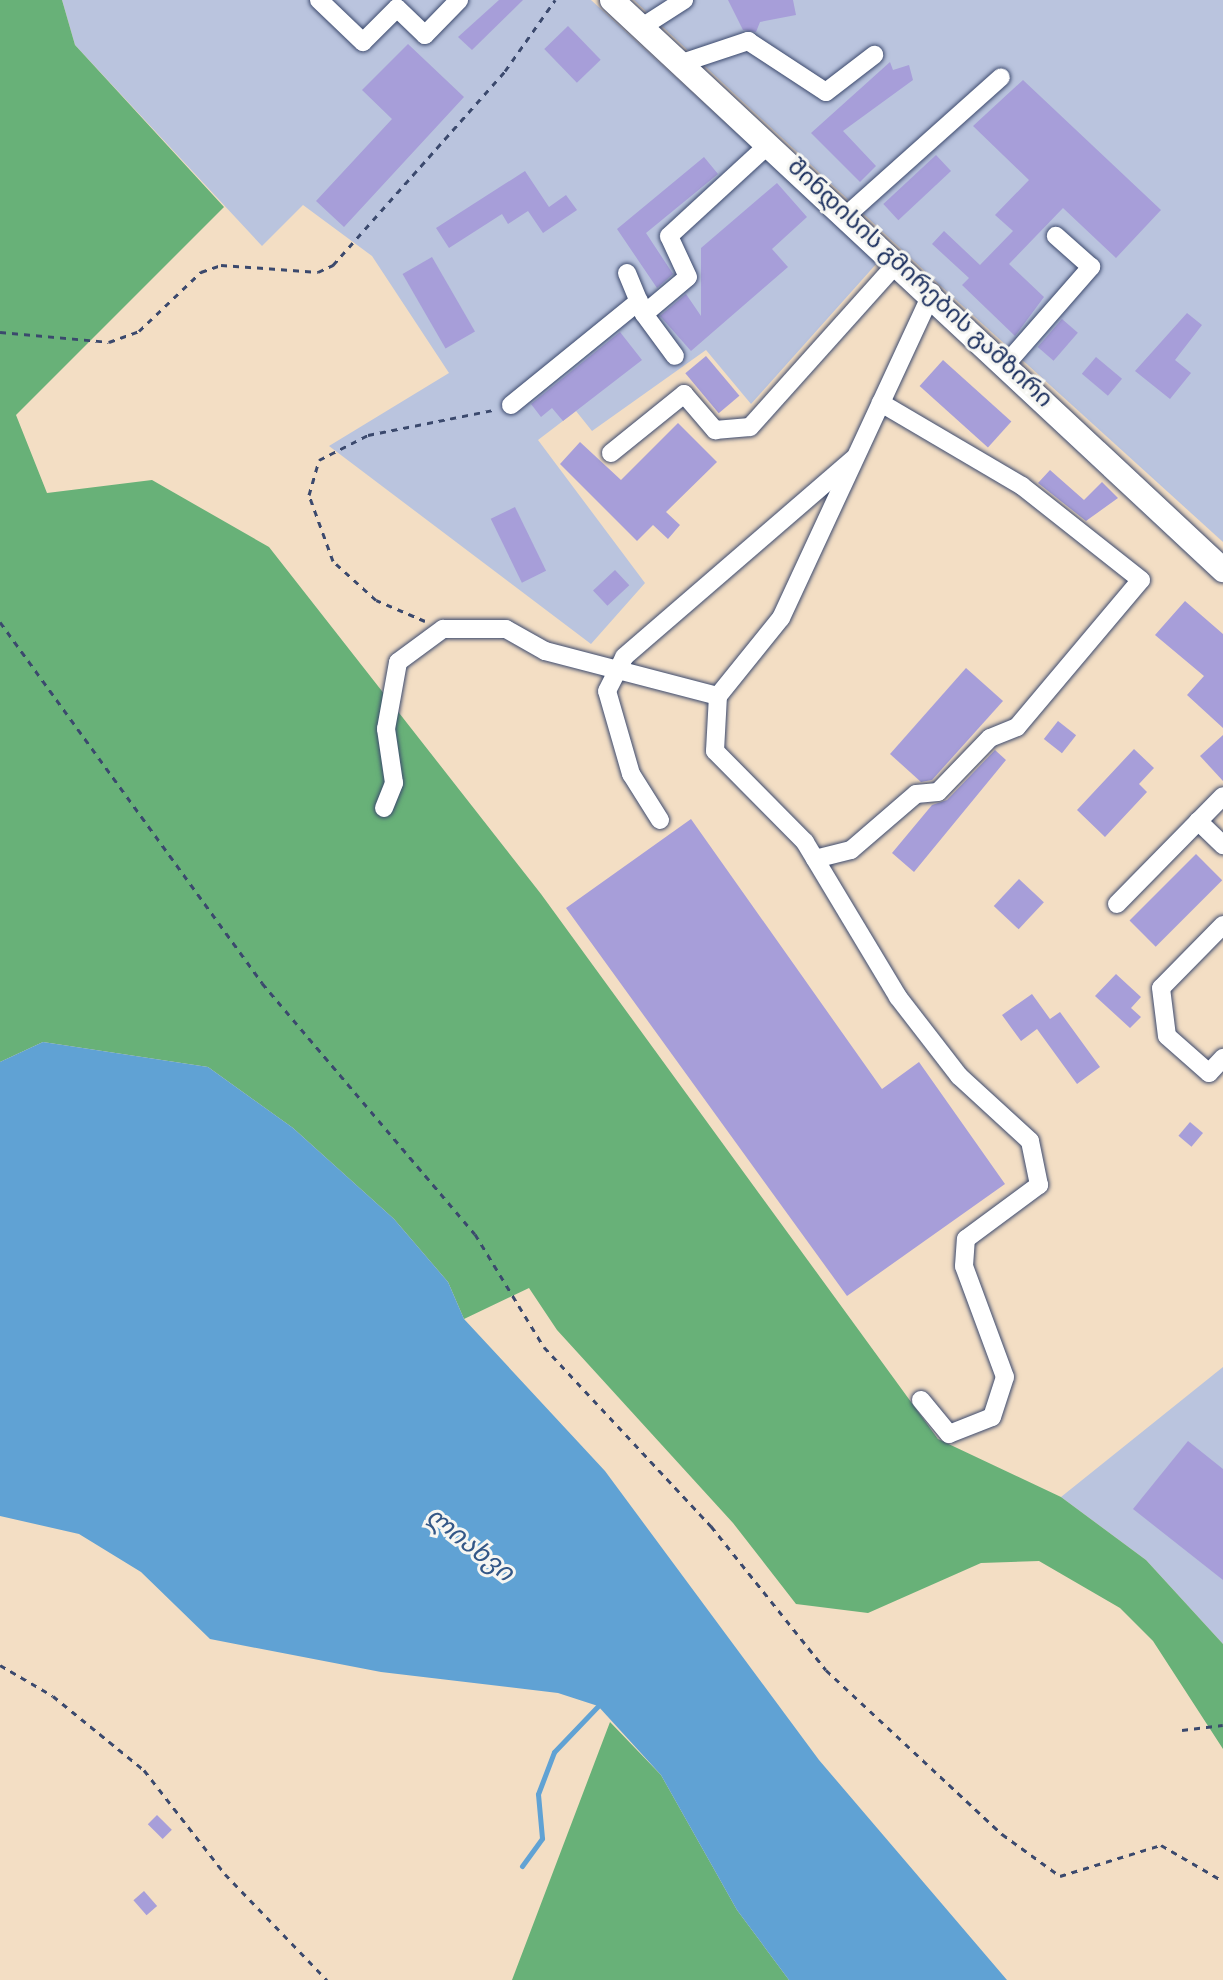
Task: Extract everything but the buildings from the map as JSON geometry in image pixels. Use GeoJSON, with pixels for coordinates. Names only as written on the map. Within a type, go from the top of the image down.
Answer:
{"type":"FeatureCollection","features":[{"type":"Feature","properties":{"kind":"main road","name":"შინდისის გმირების გამზირი"},"geometry":{"type":"LineString","coordinates":[[612,0],[899,261],[1223,570]]}},
{"type":"Feature","properties":{"kind":"lane"},"geometry":{"type":"LineString","coordinates":[[319,0],[363,42],[397,8],[425,35],[459,0]]}},
{"type":"Feature","properties":{"kind":"lane"},"geometry":{"type":"LineString","coordinates":[[642,27],[684,0]]}},
{"type":"Feature","properties":{"kind":"lane"},"geometry":{"type":"LineString","coordinates":[[682,63],[748,41],[826,92],[874,55]]}},
{"type":"Feature","properties":{"kind":"lane"},"geometry":{"type":"LineString","coordinates":[[848,214],[1001,77]]}},
{"type":"Feature","properties":{"kind":"lane"},"geometry":{"type":"LineString","coordinates":[[511,405],[641,308],[688,277],[669,236],[769,144]]}},
{"type":"Feature","properties":{"kind":"lane"},"geometry":{"type":"LineString","coordinates":[[1007,363],[1091,267],[1056,236]]}},
{"type":"Feature","properties":{"kind":"lane"},"geometry":{"type":"LineString","coordinates":[[611,453],[684,394],[715,430],[750,427],[899,261]]}},
{"type":"Feature","properties":{"kind":"lane"},"geometry":{"type":"LineString","coordinates":[[627,273],[641,308],[675,356]]}},
{"type":"Feature","properties":{"kind":"lane"},"geometry":{"type":"LineString","coordinates":[[921,1400],[949,1434],[992,1417],[1005,1377],[964,1266],[966,1239],[1039,1185],[1030,1141],[959,1076],[898,997],[815,859],[715,751],[718,696],[781,618],[932,292]]}},
{"type":"Feature","properties":{"kind":"lane"},"geometry":{"type":"LineString","coordinates":[[815,859],[851,850],[916,794],[938,792],[990,738],[1017,727],[1141,580],[1022,486],[881,403]]}},
{"type":"Feature","properties":{"kind":"lane"},"geometry":{"type":"LineString","coordinates":[[660,820],[631,774],[607,691],[624,657],[858,455]]}},
{"type":"Feature","properties":{"kind":"lane"},"geometry":{"type":"LineString","coordinates":[[384,808],[394,783],[386,729],[398,662],[443,629],[506,629],[545,651],[718,696]]}},
{"type":"Feature","properties":{"kind":"lane"},"geometry":{"type":"LineString","coordinates":[[1117,904],[1223,796]]}},
{"type":"Feature","properties":{"kind":"lane"},"geometry":{"type":"LineString","coordinates":[[1198,821],[1223,845]]}},
{"type":"Feature","properties":{"kind":"lane"},"geometry":{"type":"LineString","coordinates":[[1223,925],[1161,988],[1167,1036],[1216,1079],[1223,1058]]}},
{"type":"Feature","properties":{"kind":"path"},"geometry":{"type":"LineString","coordinates":[[0,332],[109,342],[139,331],[201,272],[221,265],[318,272],[333,265],[505,71],[555,0]]}},
{"type":"Feature","properties":{"kind":"path"},"geometry":{"type":"LineString","coordinates":[[443,629],[376,600],[333,561],[309,495],[319,460],[368,435],[511,405]]}},
{"type":"Feature","properties":{"kind":"path"},"geometry":{"type":"LineString","coordinates":[[0,622],[262,983],[475,1234],[544,1347],[711,1526],[826,1670],[991,1825],[1060,1876],[1161,1845],[1223,1881]]}},
{"type":"Feature","properties":{"kind":"path"},"geometry":{"type":"LineString","coordinates":[[0,1665],[53,1696],[144,1770],[225,1874],[327,1980]]}},
{"type":"Feature","properties":{"kind":"path"},"geometry":{"type":"LineString","coordinates":[[1182,1730],[1223,1725]]}},
{"type":"Feature","properties":{"kind":"shaded area"},"geometry":{"type":"Polygon","coordinates":[[[62,0],[591,0],[878,262],[751,404],[706,350],[592,431],[576,411],[538,440],[645,583],[591,644],[329,446],[449,373],[372,256],[303,205],[262,246],[75,45],[62,0]]]}},
{"type":"Feature","properties":{"kind":"shaded area"},"geometry":{"type":"Polygon","coordinates":[[[634,0],[1223,0],[1223,542],[943,288],[634,0]]]}},
{"type":"Feature","properties":{"kind":"shaded area"},"geometry":{"type":"Polygon","coordinates":[[[1223,1367],[1223,1644],[1146,1560],[1061,1497],[1223,1367]]]}},
{"type":"Feature","properties":{"kind":"green space"},"geometry":{"type":"Polygon","coordinates":[[[0,0],[62,0],[75,45],[224,207],[16,415],[47,493],[152,480],[269,547],[541,894],[938,1439],[1061,1497],[1146,1560],[1223,1644],[1223,1749],[1153,1641],[1120,1608],[1039,1561],[981,1563],[868,1613],[796,1604],[733,1523],[557,1330],[529,1288],[464,1319],[448,1282],[394,1219],[293,1128],[208,1067],[43,1042],[0,1062],[0,0]]]}},
{"type":"Feature","properties":{"kind":"green space"},"geometry":{"type":"Polygon","coordinates":[[[610,1722],[661,1775],[737,1910],[789,1980],[512,1980],[610,1722]]]}},
{"type":"Feature","properties":{"kind":"water","name":"ლიახვი"},"geometry":{"type":"Polygon","coordinates":[[[43,1042],[208,1067],[293,1128],[394,1219],[448,1282],[464,1319],[605,1471],[819,1760],[1007,1980],[789,1980],[737,1910],[661,1775],[598,1706],[558,1693],[381,1672],[210,1639],[141,1572],[79,1534],[0,1516],[0,1062],[43,1042]]]}},
{"type":"Feature","properties":{"kind":"waterway"},"geometry":{"type":"LineString","coordinates":[[522,1866],[542,1838],[538,1794],[554,1752],[598,1706]]}}]}
